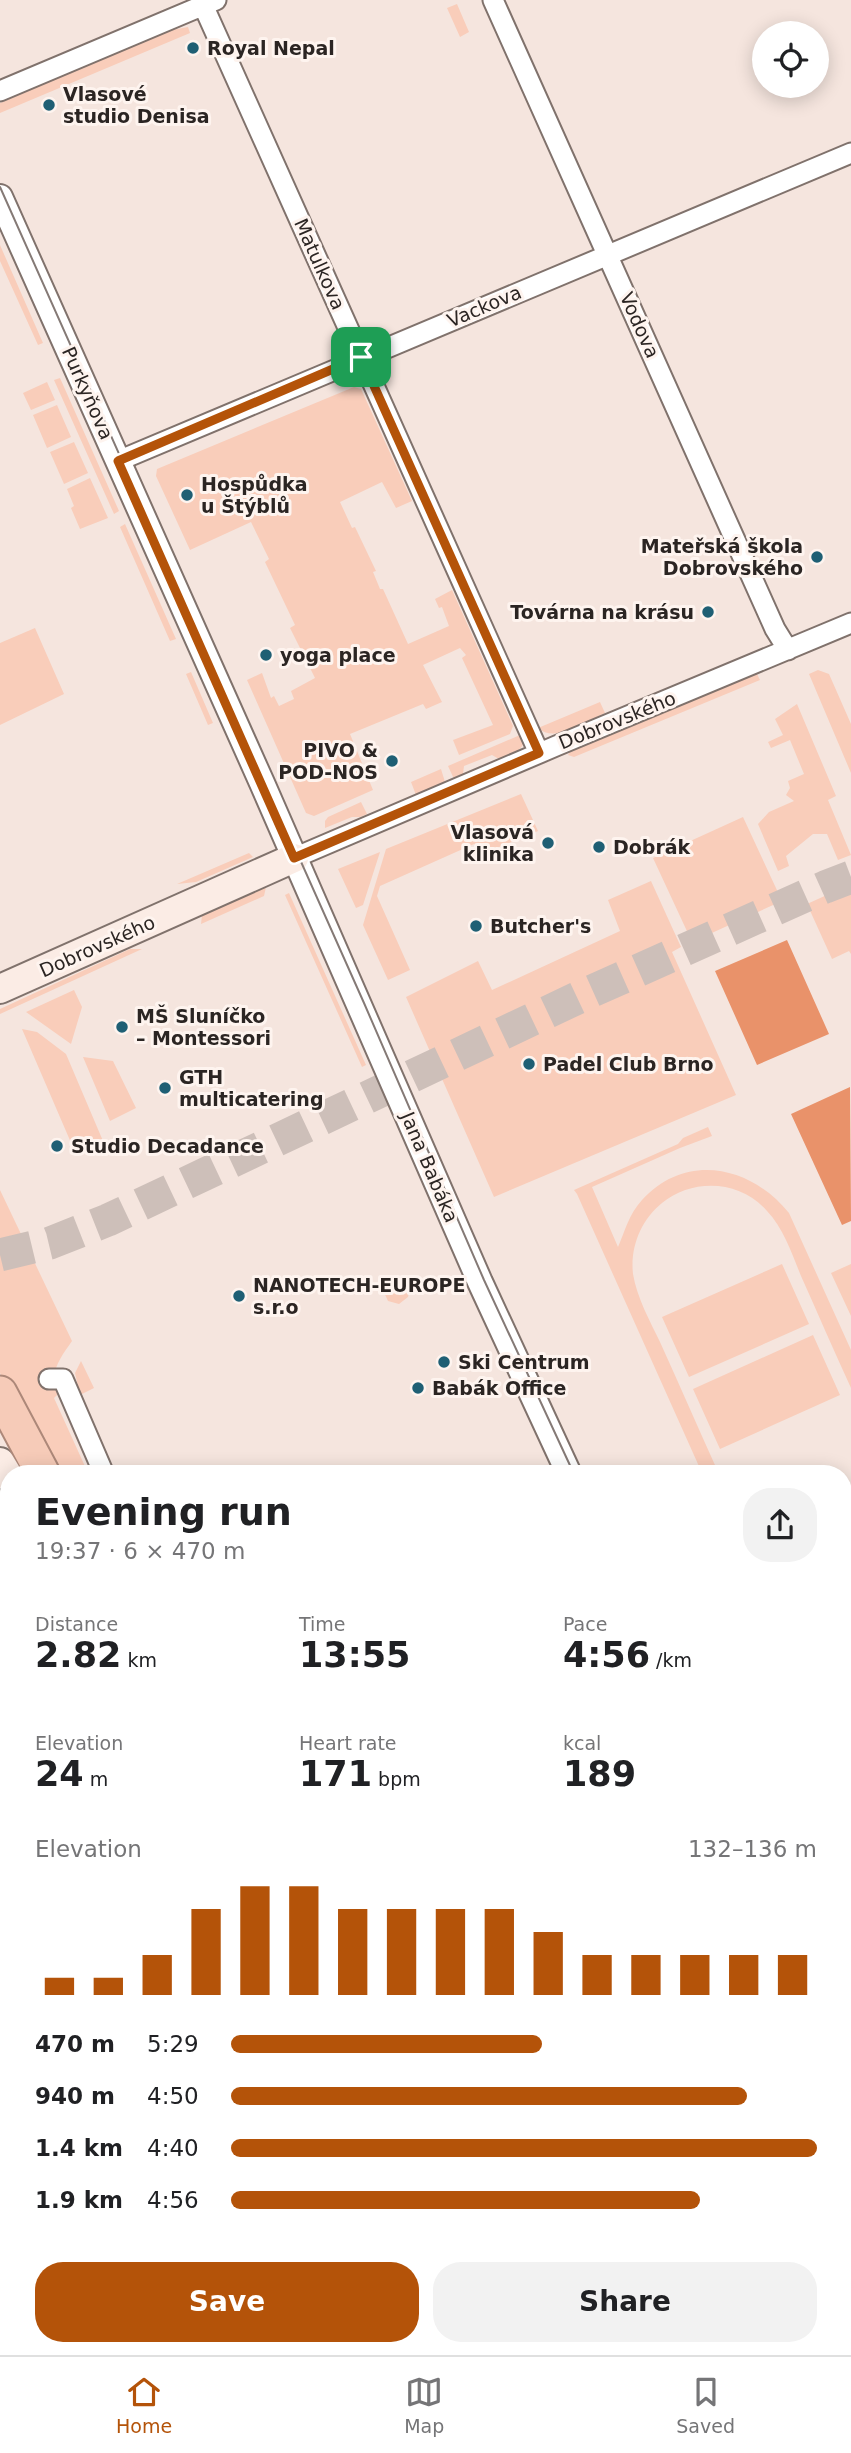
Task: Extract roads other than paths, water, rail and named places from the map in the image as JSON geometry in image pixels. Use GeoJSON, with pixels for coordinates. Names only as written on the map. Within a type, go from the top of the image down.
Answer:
{"type":"FeatureCollection","features":[{"type":"Feature","properties":{"kind":"highway"},"geometry":{"type":"LineString","coordinates":[[0,1392],[38,1465]]}},
{"type":"Feature","properties":{"kind":"main road","name":"Dobrovského"},"geometry":{"type":"LineString","coordinates":[[0,989],[294,858]]}},
{"type":"Feature","properties":{"kind":"street","name":"Vodova"},"geometry":{"type":"LineString","coordinates":[[493,0],[775,629],[789,650]]}},
{"type":"Feature","properties":{"kind":"street"},"geometry":{"type":"LineString","coordinates":[[0,91],[209,3]]}},
{"type":"Feature","properties":{"kind":"street","name":"Matulkova"},"geometry":{"type":"LineString","coordinates":[[209,3],[361,357],[539,753]]}},
{"type":"Feature","properties":{"kind":"street","name":"Vackova"},"geometry":{"type":"LineString","coordinates":[[118,461],[851,153]]}},
{"type":"Feature","properties":{"kind":"street","name":"Purkyňova"},"geometry":{"type":"LineString","coordinates":[[0,198],[294,858]]}},
{"type":"Feature","properties":{"kind":"street","name":"Dobrovského"},"geometry":{"type":"LineString","coordinates":[[294,858],[851,623]]}},
{"type":"Feature","properties":{"kind":"street","name":"Jana Babáka"},"geometry":{"type":"LineString","coordinates":[[294,858],[480,1282],[565,1465]]}},
{"type":"Feature","properties":{"kind":"street"},"geometry":{"type":"LineString","coordinates":[[49,1379],[63,1379],[100,1465]]}},
{"type":"Feature","properties":{"kind":"tunnel"},"geometry":{"type":"LineString","coordinates":[[0,1255],[50,1243],[108,1220],[590,992],[851,877]]}},
{"type":"Feature","properties":{"kind":"tram line"},"geometry":{"type":"LineString","coordinates":[[0,187],[364,1003],[484,1280],[570,1465]]}},
{"type":"Feature","properties":{"kind":"place","name":"Royal Nepal"},"geometry":{"type":"Point","coordinates":[193,48]}},
{"type":"Feature","properties":{"kind":"place","name":"Vlasové studio Denisa"},"geometry":{"type":"Point","coordinates":[49,105]}},
{"type":"Feature","properties":{"kind":"place","name":"Hospůdka u Štýblů"},"geometry":{"type":"Point","coordinates":[187,495]}},
{"type":"Feature","properties":{"kind":"place","name":"Mateřská škola Dobrovského"},"geometry":{"type":"Point","coordinates":[817,557]}},
{"type":"Feature","properties":{"kind":"place","name":"Továrna na krásu"},"geometry":{"type":"Point","coordinates":[708,612]}},
{"type":"Feature","properties":{"kind":"place","name":"yoga place"},"geometry":{"type":"Point","coordinates":[266,655]}},
{"type":"Feature","properties":{"kind":"place","name":"PIVO & POD-NOS"},"geometry":{"type":"Point","coordinates":[392,761]}},
{"type":"Feature","properties":{"kind":"place","name":"Vlasová klinika"},"geometry":{"type":"Point","coordinates":[548,843]}},
{"type":"Feature","properties":{"kind":"place","name":"Dobrák"},"geometry":{"type":"Point","coordinates":[599,847]}},
{"type":"Feature","properties":{"kind":"place","name":"Butcher's"},"geometry":{"type":"Point","coordinates":[476,926]}},
{"type":"Feature","properties":{"kind":"place","name":"MŠ Sluníčko – Montessori"},"geometry":{"type":"Point","coordinates":[122,1027]}},
{"type":"Feature","properties":{"kind":"place","name":"Padel Club Brno"},"geometry":{"type":"Point","coordinates":[529,1064]}},
{"type":"Feature","properties":{"kind":"place","name":"GTH multicatering"},"geometry":{"type":"Point","coordinates":[165,1088]}},
{"type":"Feature","properties":{"kind":"place","name":"Studio Decadance"},"geometry":{"type":"Point","coordinates":[57,1146]}},
{"type":"Feature","properties":{"kind":"place","name":"NANOTECH-EUROPE s.r.o"},"geometry":{"type":"Point","coordinates":[239,1296]}},
{"type":"Feature","properties":{"kind":"place","name":"Ski Centrum"},"geometry":{"type":"Point","coordinates":[444,1362]}},
{"type":"Feature","properties":{"kind":"place","name":"Babák Office"},"geometry":{"type":"Point","coordinates":[418,1388]}}]}
